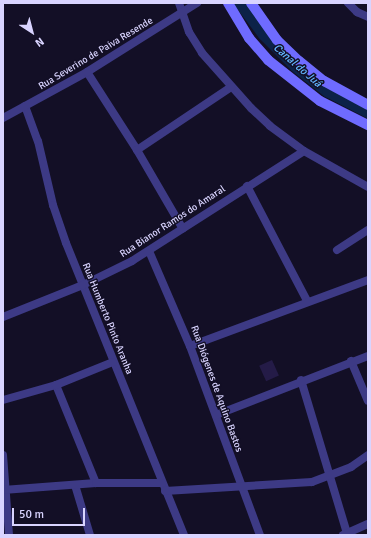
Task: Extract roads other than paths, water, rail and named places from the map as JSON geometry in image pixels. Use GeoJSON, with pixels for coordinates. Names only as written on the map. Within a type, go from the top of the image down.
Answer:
{"type":"FeatureCollection","features":[{"type":"Feature","properties":{"kind":"street"},"geometry":{"type":"LineString","coordinates":[[179,3],[189,32],[202,53],[231,87],[270,126],[304,151],[368,187]]}},
{"type":"Feature","properties":{"kind":"street","name":"Rua Severino de Paiva Resende"},"geometry":{"type":"LineString","coordinates":[[3,118],[87,72],[197,3]]}},
{"type":"Feature","properties":{"kind":"street"},"geometry":{"type":"LineString","coordinates":[[228,3],[249,38],[268,60],[320,101],[368,125]]}},
{"type":"Feature","properties":{"kind":"street"},"geometry":{"type":"LineString","coordinates":[[251,3],[277,40],[299,62],[324,81],[368,104]]}},
{"type":"Feature","properties":{"kind":"street"},"geometry":{"type":"LineString","coordinates":[[348,3],[357,12],[368,17]]}},
{"type":"Feature","properties":{"kind":"street"},"geometry":{"type":"LineString","coordinates":[[87,72],[137,150],[183,229]]}},
{"type":"Feature","properties":{"kind":"street"},"geometry":{"type":"LineString","coordinates":[[137,150],[231,87]]}},
{"type":"Feature","properties":{"kind":"street","name":"Rua Humberto Pinto Aranha"},"geometry":{"type":"LineString","coordinates":[[25,106],[38,141],[53,205],[83,286],[184,535]]}},
{"type":"Feature","properties":{"kind":"street","name":"Rua Bianor Ramos do Amaral"},"geometry":{"type":"LineString","coordinates":[[3,317],[83,286],[149,251],[247,186],[304,151]]}},
{"type":"Feature","properties":{"kind":"street"},"geometry":{"type":"LineString","coordinates":[[247,186],[307,301]]}},
{"type":"Feature","properties":{"kind":"street"},"geometry":{"type":"LineString","coordinates":[[337,250],[368,230]]}},
{"type":"Feature","properties":{"kind":"street","name":"Rua Diógenes de Aquino Bastos"},"geometry":{"type":"LineString","coordinates":[[149,251],[190,346],[260,535]]}},
{"type":"Feature","properties":{"kind":"street"},"geometry":{"type":"LineString","coordinates":[[190,346],[307,301],[368,280]]}},
{"type":"Feature","properties":{"kind":"street"},"geometry":{"type":"LineString","coordinates":[[216,414],[351,361],[368,356]]}},
{"type":"Feature","properties":{"kind":"street"},"geometry":{"type":"LineString","coordinates":[[351,361],[368,401]]}},
{"type":"Feature","properties":{"kind":"street"},"geometry":{"type":"LineString","coordinates":[[3,400],[56,384],[113,362]]}},
{"type":"Feature","properties":{"kind":"street"},"geometry":{"type":"LineString","coordinates":[[302,380],[345,534],[368,524]]}},
{"type":"Feature","properties":{"kind":"street"},"geometry":{"type":"LineString","coordinates":[[56,384],[96,483]]}},
{"type":"Feature","properties":{"kind":"street"},"geometry":{"type":"LineString","coordinates":[[3,455],[10,535]]}},
{"type":"Feature","properties":{"kind":"street"},"geometry":{"type":"LineString","coordinates":[[165,491],[296,484],[330,476],[351,467],[368,456]]}},
{"type":"Feature","properties":{"kind":"street"},"geometry":{"type":"LineString","coordinates":[[5,490],[96,483],[162,483]]}},
{"type":"Feature","properties":{"kind":"street"},"geometry":{"type":"LineString","coordinates":[[75,485],[90,535]]}},
{"type":"Feature","properties":{"kind":"waterway","name":"Canal do Juá"},"geometry":{"type":"LineString","coordinates":[[239,3],[263,35],[295,67],[327,92],[368,113]]}}]}
